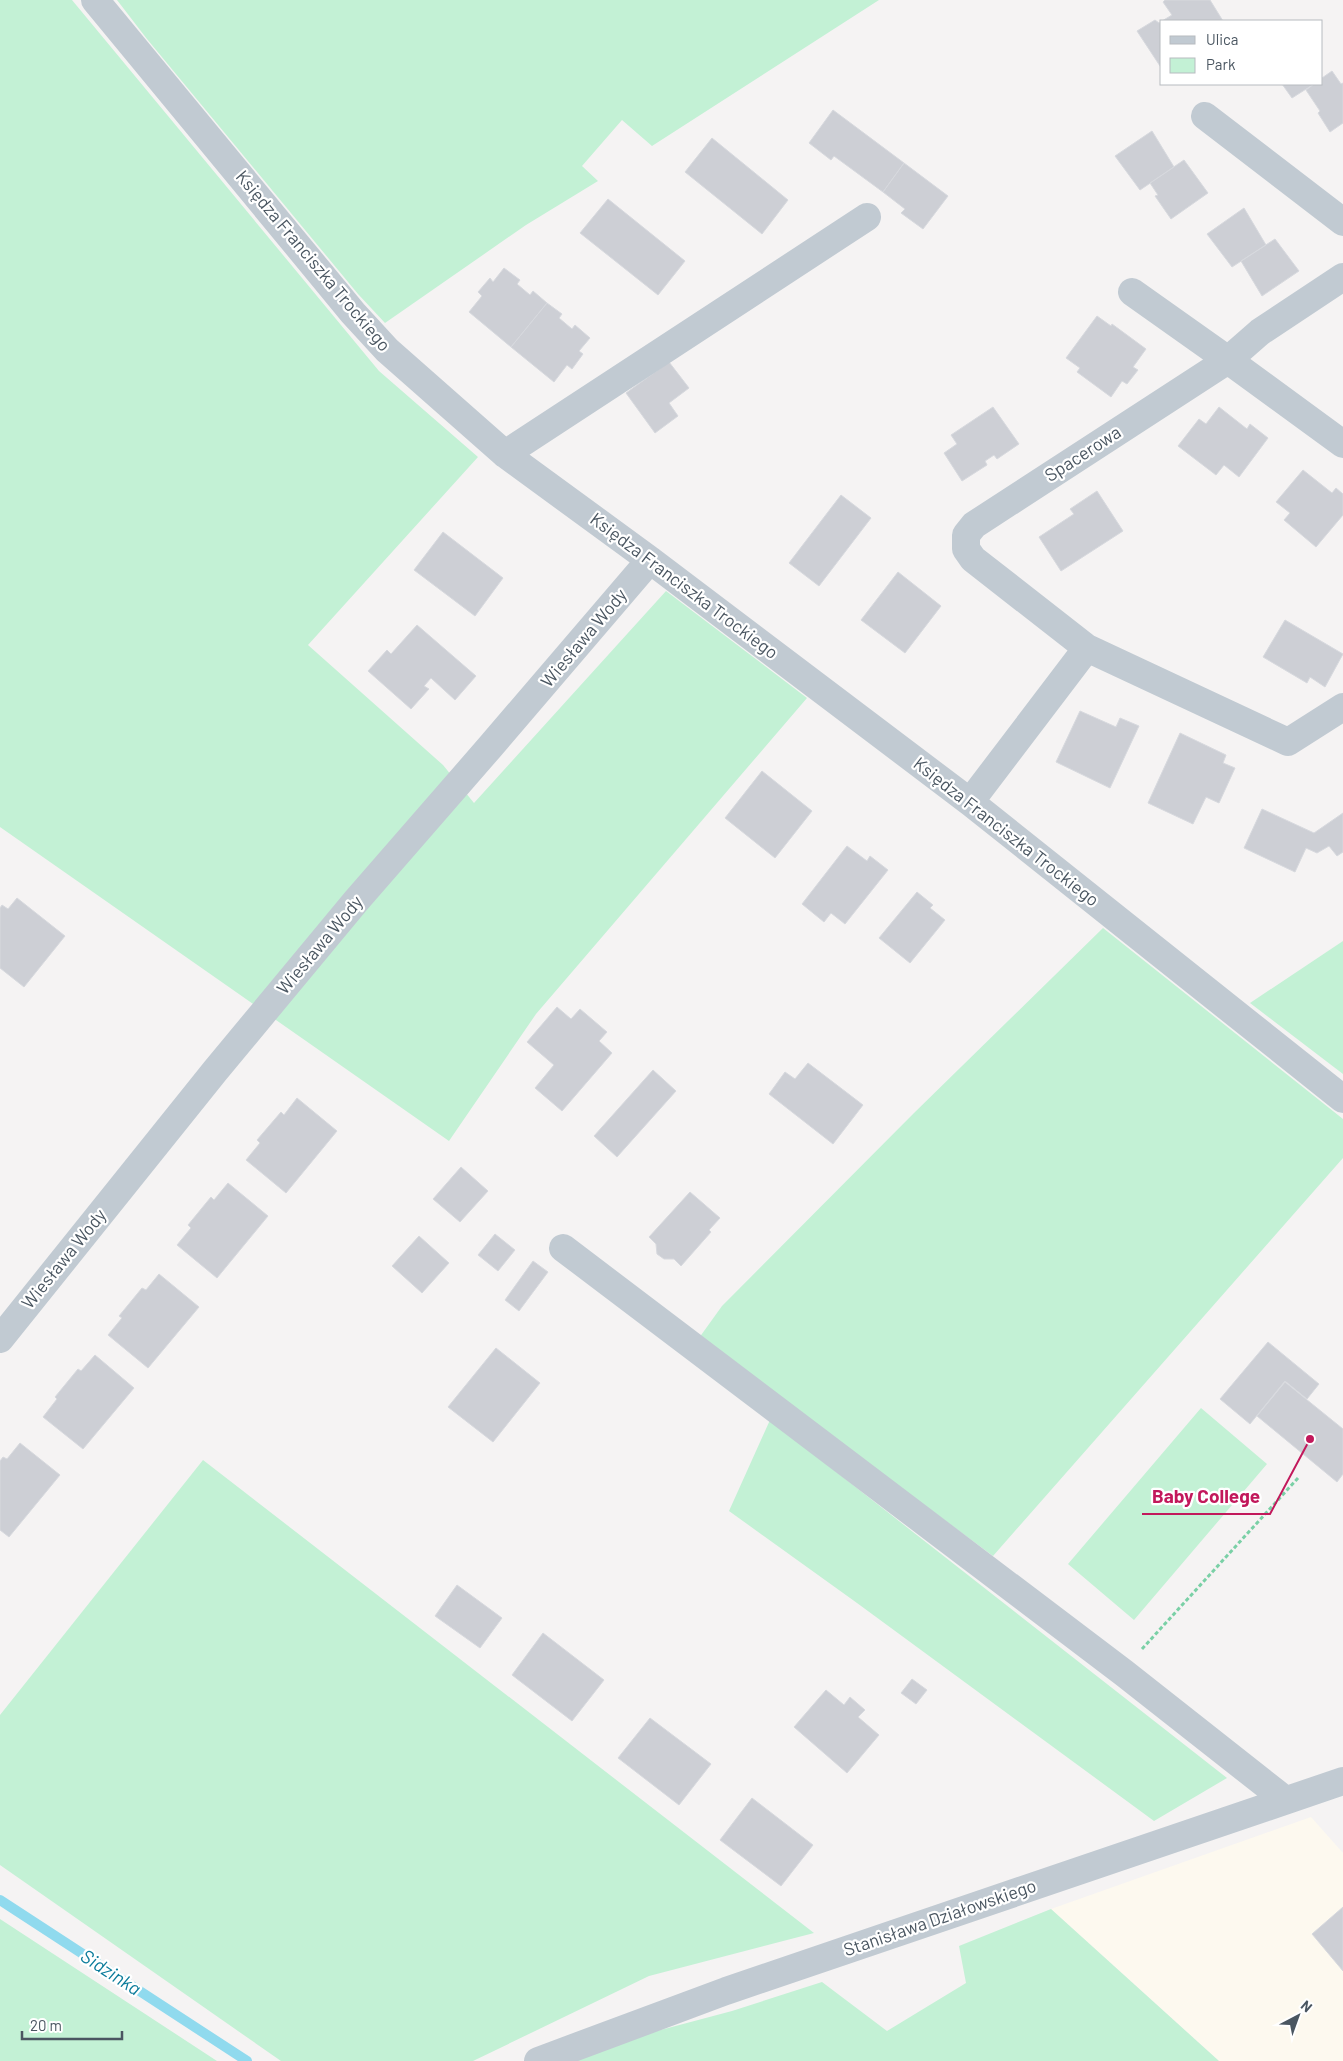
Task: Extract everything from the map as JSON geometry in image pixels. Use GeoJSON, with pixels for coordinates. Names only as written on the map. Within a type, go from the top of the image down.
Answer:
{"type":"FeatureCollection","features":[{"type":"Feature","properties":{"kind":"street","name":"Księdza Franciszka Trockiego"},"geometry":{"type":"LineString","coordinates":[[95,0],[353,313],[388,350],[505,454],[650,560],[970,802],[1343,1099]]}},
{"type":"Feature","properties":{"kind":"street"},"geometry":{"type":"LineString","coordinates":[[1205,116],[1343,222]]}},
{"type":"Feature","properties":{"kind":"street"},"geometry":{"type":"LineString","coordinates":[[505,454],[867,218]]}},
{"type":"Feature","properties":{"kind":"street","name":"Spacerowa"},"geometry":{"type":"LineString","coordinates":[[1343,277],[1260,332],[1228,360],[974,525],[966,534],[966,549],[973,559],[1087,648],[1288,742],[1343,707]]}},
{"type":"Feature","properties":{"kind":"street"},"geometry":{"type":"LineString","coordinates":[[1132,292],[1343,444]]}},
{"type":"Feature","properties":{"kind":"street","name":"Wiesława Wody"},"geometry":{"type":"LineString","coordinates":[[0,1339],[214,1071],[343,916],[490,748],[650,560]]}},
{"type":"Feature","properties":{"kind":"street"},"geometry":{"type":"LineString","coordinates":[[970,802],[1087,648]]}},
{"type":"Feature","properties":{"kind":"street"},"geometry":{"type":"LineString","coordinates":[[563,1248],[1124,1673],[1284,1800]]}},
{"type":"Feature","properties":{"kind":"street","name":"Stanisława Działowskiego"},"geometry":{"type":"LineString","coordinates":[[538,2061],[726,1990],[1343,1781]]}},
{"type":"Feature","properties":{"kind":"path"},"geometry":{"type":"LineString","coordinates":[[1124,1673],[1143,1648],[1298,1478]]}},
{"type":"Feature","properties":{"kind":"shaded area"},"geometry":{"type":"Polygon","coordinates":[[[1311,1817],[1343,1853],[1343,2061],[1219,2061],[1051,1909],[1311,1817]]]}},
{"type":"Feature","properties":{"kind":"green space"},"geometry":{"type":"Polygon","coordinates":[[[0,0],[72,0],[379,371],[478,457],[308,645],[443,765],[474,803],[666,591],[807,698],[536,1014],[449,1141],[0,827],[0,0]]]}},
{"type":"Feature","properties":{"kind":"green space"},"geometry":{"type":"Polygon","coordinates":[[[117,0],[879,0],[652,146],[622,120],[582,166],[598,181],[526,225],[385,323],[358,294],[147,39],[117,0]]]}},
{"type":"Feature","properties":{"kind":"green space"},"geometry":{"type":"Polygon","coordinates":[[[1103,928],[1343,1119],[1343,1158],[993,1556],[699,1338],[722,1306],[914,1113],[1103,928]]]}},
{"type":"Feature","properties":{"kind":"green space"},"geometry":{"type":"Polygon","coordinates":[[[1343,941],[1343,1074],[1250,1003],[1343,941]]]}},
{"type":"Feature","properties":{"kind":"green space"},"geometry":{"type":"Polygon","coordinates":[[[1201,1408],[1267,1464],[1134,1620],[1068,1564],[1201,1408]]]}},
{"type":"Feature","properties":{"kind":"green space"},"geometry":{"type":"Polygon","coordinates":[[[770,1420],[1227,1778],[1154,1821],[729,1511],[770,1420]]]}},
{"type":"Feature","properties":{"kind":"green space"},"geometry":{"type":"Polygon","coordinates":[[[203,1460],[814,1933],[649,1976],[473,2061],[281,2061],[0,1865],[0,1715],[203,1460]]]}},
{"type":"Feature","properties":{"kind":"green space"},"geometry":{"type":"Polygon","coordinates":[[[1051,1909],[1219,2061],[558,2061],[574,2053],[732,2011],[822,1982],[887,2031],[966,1983],[959,1946],[1051,1909]]]}},
{"type":"Feature","properties":{"kind":"green space"},"geometry":{"type":"Polygon","coordinates":[[[0,1919],[217,2061],[0,2061],[0,1919]]]}},
{"type":"Feature","properties":{"kind":"building"},"geometry":{"type":"Polygon","coordinates":[[[1165,0],[1210,0],[1222,20],[1164,20],[1172,15],[1163,2],[1165,0]]]}},
{"type":"Feature","properties":{"kind":"building"},"geometry":{"type":"Polygon","coordinates":[[[1155,20],[1160,23],[1160,66],[1137,31],[1155,20]]]}},
{"type":"Feature","properties":{"kind":"building"},"geometry":{"type":"Polygon","coordinates":[[[1332,71],[1341,84],[1343,83],[1343,123],[1330,132],[1318,113],[1320,111],[1306,90],[1313,85],[1323,85],[1323,77],[1332,71]]]}},
{"type":"Feature","properties":{"kind":"building"},"geometry":{"type":"Polygon","coordinates":[[[1283,85],[1312,85],[1292,98],[1283,85]]]}},
{"type":"Feature","properties":{"kind":"building"},"geometry":{"type":"Polygon","coordinates":[[[833,110],[904,163],[883,192],[834,156],[831,160],[809,143],[833,110]]]}},
{"type":"Feature","properties":{"kind":"building"},"geometry":{"type":"Polygon","coordinates":[[[1152,131],[1174,167],[1140,190],[1115,156],[1152,131]]]}},
{"type":"Feature","properties":{"kind":"building"},"geometry":{"type":"Polygon","coordinates":[[[712,138],[788,200],[762,234],[685,172],[712,138]]]}},
{"type":"Feature","properties":{"kind":"building"},"geometry":{"type":"Polygon","coordinates":[[[1184,160],[1208,193],[1171,219],[1155,196],[1158,195],[1150,183],[1184,160]]]}},
{"type":"Feature","properties":{"kind":"building"},"geometry":{"type":"Polygon","coordinates":[[[904,163],[948,196],[923,229],[901,213],[905,209],[883,192],[904,163]]]}},
{"type":"Feature","properties":{"kind":"building"},"geometry":{"type":"Polygon","coordinates":[[[608,199],[685,261],[658,295],[580,233],[608,199]]]}},
{"type":"Feature","properties":{"kind":"building"},"geometry":{"type":"Polygon","coordinates":[[[1244,208],[1266,245],[1232,267],[1207,234],[1244,208]]]}},
{"type":"Feature","properties":{"kind":"building"},"geometry":{"type":"Polygon","coordinates":[[[1275,239],[1299,271],[1262,296],[1241,261],[1275,239]]]}},
{"type":"Feature","properties":{"kind":"building"},"geometry":{"type":"Polygon","coordinates":[[[504,268],[520,280],[517,284],[530,295],[533,291],[547,303],[511,347],[469,312],[482,296],[478,292],[490,278],[493,282],[504,268]]]}},
{"type":"Feature","properties":{"kind":"building"},"geometry":{"type":"Polygon","coordinates":[[[547,303],[562,314],[559,318],[572,329],[575,325],[590,338],[579,351],[583,354],[572,369],[567,365],[554,382],[511,347],[547,303]]]}},
{"type":"Feature","properties":{"kind":"building"},"geometry":{"type":"Polygon","coordinates":[[[1097,316],[1111,326],[1112,324],[1146,349],[1133,367],[1138,370],[1127,384],[1122,381],[1111,397],[1077,372],[1080,368],[1066,358],[1097,316]]]}},
{"type":"Feature","properties":{"kind":"building"},"geometry":{"type":"Polygon","coordinates":[[[669,362],[689,388],[669,403],[678,416],[655,433],[626,393],[669,362]]]}},
{"type":"Feature","properties":{"kind":"building"},"geometry":{"type":"Polygon","coordinates":[[[993,407],[1019,444],[997,459],[994,455],[985,461],[987,465],[962,481],[944,453],[957,444],[951,435],[993,407]]]}},
{"type":"Feature","properties":{"kind":"building"},"geometry":{"type":"Polygon","coordinates":[[[1219,407],[1247,429],[1250,424],[1268,438],[1239,477],[1224,465],[1216,475],[1178,446],[1199,419],[1206,424],[1219,407]]]}},
{"type":"Feature","properties":{"kind":"building"},"geometry":{"type":"Polygon","coordinates":[[[1303,470],[1332,493],[1336,488],[1343,494],[1343,515],[1316,547],[1284,520],[1290,513],[1276,502],[1303,470]]]}},
{"type":"Feature","properties":{"kind":"building"},"geometry":{"type":"Polygon","coordinates":[[[1097,491],[1123,531],[1061,571],[1039,537],[1074,514],[1070,509],[1097,491]]]}},
{"type":"Feature","properties":{"kind":"building"},"geometry":{"type":"Polygon","coordinates":[[[841,495],[871,518],[819,586],[789,563],[841,495]]]}},
{"type":"Feature","properties":{"kind":"building"},"geometry":{"type":"Polygon","coordinates":[[[443,532],[503,578],[475,616],[414,570],[443,532]]]}},
{"type":"Feature","properties":{"kind":"building"},"geometry":{"type":"Polygon","coordinates":[[[898,572],[941,606],[905,653],[861,620],[898,572]]]}},
{"type":"Feature","properties":{"kind":"building"},"geometry":{"type":"Polygon","coordinates":[[[1285,620],[1343,654],[1325,687],[1310,677],[1307,683],[1263,657],[1285,620]]]}},
{"type":"Feature","properties":{"kind":"building"},"geometry":{"type":"Polygon","coordinates":[[[417,625],[476,676],[455,700],[431,678],[424,686],[429,689],[411,709],[368,671],[387,650],[391,654],[417,625]]]}},
{"type":"Feature","properties":{"kind":"building"},"geometry":{"type":"Polygon","coordinates":[[[1080,711],[1116,727],[1120,718],[1139,726],[1110,788],[1056,762],[1080,711]]]}},
{"type":"Feature","properties":{"kind":"building"},"geometry":{"type":"Polygon","coordinates":[[[1180,733],[1226,755],[1223,763],[1235,768],[1219,803],[1206,797],[1193,824],[1148,803],[1180,733]]]}},
{"type":"Feature","properties":{"kind":"building"},"geometry":{"type":"Polygon","coordinates":[[[762,771],[812,811],[775,858],[725,818],[762,771]]]}},
{"type":"Feature","properties":{"kind":"building"},"geometry":{"type":"Polygon","coordinates":[[[1262,809],[1314,833],[1343,813],[1343,852],[1337,856],[1329,846],[1317,853],[1306,848],[1295,872],[1244,848],[1262,809]]]}},
{"type":"Feature","properties":{"kind":"building"},"geometry":{"type":"Polygon","coordinates":[[[847,846],[867,861],[870,856],[888,870],[845,924],[831,913],[824,922],[802,904],[847,846]]]}},
{"type":"Feature","properties":{"kind":"building"},"geometry":{"type":"Polygon","coordinates":[[[917,892],[933,905],[930,908],[945,920],[910,963],[879,938],[917,892]]]}},
{"type":"Feature","properties":{"kind":"building"},"geometry":{"type":"Polygon","coordinates":[[[17,898],[65,936],[24,987],[0,968],[0,908],[2,905],[8,909],[17,898]]]}},
{"type":"Feature","properties":{"kind":"building"},"geometry":{"type":"Polygon","coordinates":[[[557,1007],[571,1019],[580,1009],[607,1032],[599,1041],[612,1053],[562,1111],[535,1088],[554,1065],[527,1042],[557,1007]]]}},
{"type":"Feature","properties":{"kind":"building"},"geometry":{"type":"Polygon","coordinates":[[[808,1063],[863,1105],[833,1144],[769,1094],[785,1072],[795,1079],[808,1063]]]}},
{"type":"Feature","properties":{"kind":"building"},"geometry":{"type":"Polygon","coordinates":[[[653,1070],[676,1091],[617,1157],[594,1136],[653,1070]]]}},
{"type":"Feature","properties":{"kind":"building"},"geometry":{"type":"Polygon","coordinates":[[[297,1098],[337,1131],[286,1193],[246,1160],[260,1143],[257,1140],[281,1112],[284,1115],[297,1098]]]}},
{"type":"Feature","properties":{"kind":"building"},"geometry":{"type":"Polygon","coordinates":[[[461,1167],[488,1191],[460,1222],[433,1199],[461,1167]]]}},
{"type":"Feature","properties":{"kind":"building"},"geometry":{"type":"Polygon","coordinates":[[[228,1183],[268,1216],[217,1278],[177,1245],[191,1228],[188,1225],[211,1197],[214,1200],[228,1183]]]}},
{"type":"Feature","properties":{"kind":"building"},"geometry":{"type":"Polygon","coordinates":[[[690,1192],[720,1218],[709,1230],[711,1232],[681,1266],[674,1259],[664,1259],[657,1254],[656,1244],[649,1237],[690,1192]]]}},
{"type":"Feature","properties":{"kind":"building"},"geometry":{"type":"Polygon","coordinates":[[[495,1234],[515,1250],[498,1271],[478,1255],[495,1234]]]}},
{"type":"Feature","properties":{"kind":"building"},"geometry":{"type":"Polygon","coordinates":[[[419,1236],[449,1263],[422,1293],[392,1266],[419,1236]]]}},
{"type":"Feature","properties":{"kind":"building"},"geometry":{"type":"Polygon","coordinates":[[[533,1261],[548,1272],[519,1311],[505,1300],[533,1261]]]}},
{"type":"Feature","properties":{"kind":"building"},"geometry":{"type":"Polygon","coordinates":[[[159,1274],[199,1307],[148,1368],[108,1335],[122,1318],[119,1316],[142,1288],[146,1290],[159,1274]]]}},
{"type":"Feature","properties":{"kind":"building"},"geometry":{"type":"Polygon","coordinates":[[[1268,1342],[1319,1384],[1307,1399],[1285,1381],[1250,1424],[1220,1399],[1268,1342]]]}},
{"type":"Feature","properties":{"kind":"building"},"geometry":{"type":"Polygon","coordinates":[[[496,1348],[540,1383],[493,1442],[448,1407],[496,1348]]]}},
{"type":"Feature","properties":{"kind":"building"},"geometry":{"type":"Polygon","coordinates":[[[95,1355],[134,1388],[83,1449],[43,1417],[57,1399],[55,1397],[78,1369],[81,1371],[95,1355]]]}},
{"type":"Feature","properties":{"kind":"building"},"geometry":{"type":"Polygon","coordinates":[[[1285,1382],[1343,1429],[1343,1474],[1337,1482],[1257,1416],[1285,1382]]]}},
{"type":"Feature","properties":{"kind":"building"},"geometry":{"type":"Polygon","coordinates":[[[20,1443],[60,1475],[9,1537],[0,1530],[0,1461],[3,1457],[7,1459],[20,1443]]]}},
{"type":"Feature","properties":{"kind":"building"},"geometry":{"type":"Polygon","coordinates":[[[457,1585],[502,1618],[480,1648],[435,1616],[457,1585]]]}},
{"type":"Feature","properties":{"kind":"building"},"geometry":{"type":"Polygon","coordinates":[[[543,1633],[604,1680],[572,1721],[512,1675],[543,1633]]]}},
{"type":"Feature","properties":{"kind":"building"},"geometry":{"type":"Polygon","coordinates":[[[912,1679],[927,1690],[916,1704],[901,1693],[912,1679]]]}},
{"type":"Feature","properties":{"kind":"building"},"geometry":{"type":"Polygon","coordinates":[[[826,1690],[844,1705],[850,1697],[865,1710],[858,1717],[879,1735],[847,1773],[794,1727],[826,1690]]]}},
{"type":"Feature","properties":{"kind":"building"},"geometry":{"type":"Polygon","coordinates":[[[650,1718],[711,1764],[679,1805],[618,1758],[650,1718]]]}},
{"type":"Feature","properties":{"kind":"building"},"geometry":{"type":"Polygon","coordinates":[[[752,1798],[813,1845],[781,1886],[720,1840],[752,1798]]]}},
{"type":"Feature","properties":{"kind":"building"},"geometry":{"type":"Polygon","coordinates":[[[1343,1907],[1343,1971],[1312,1934],[1343,1907]]]}},
{"type":"Feature","properties":{"kind":"waterway","name":"Sidzinka"},"geometry":{"type":"LineString","coordinates":[[0,1900],[247,2061]]}},
{"type":"Feature","properties":{"kind":"place","name":"Baby College"},"geometry":{"type":"Point","coordinates":[1310,1439]}}]}
